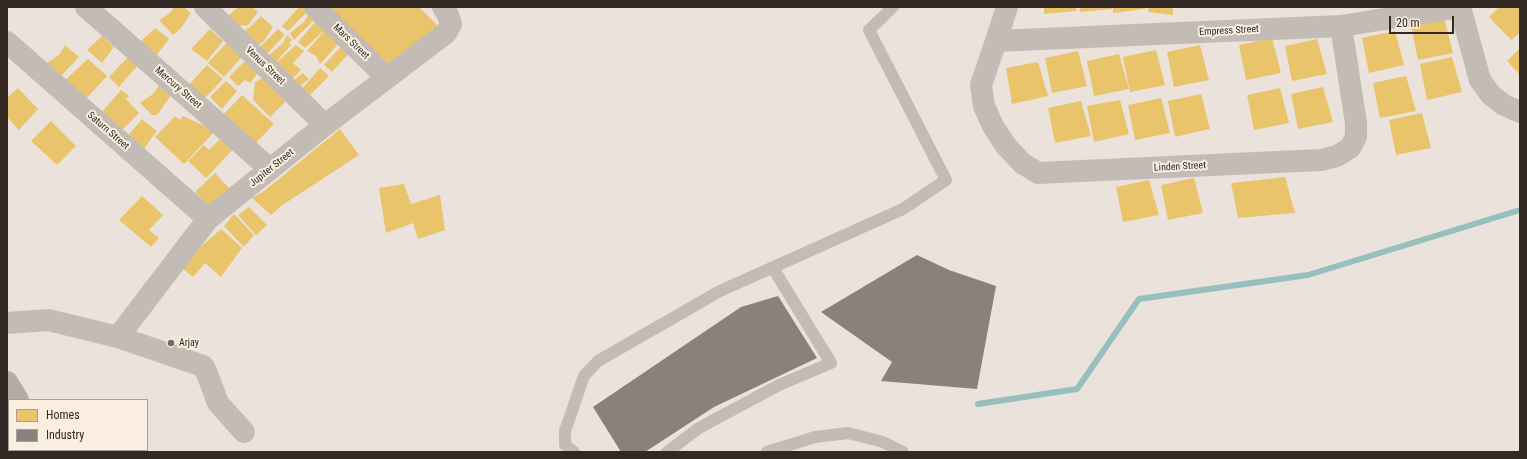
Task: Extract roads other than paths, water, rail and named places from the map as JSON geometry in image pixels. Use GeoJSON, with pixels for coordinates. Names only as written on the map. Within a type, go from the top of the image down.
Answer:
{"type":"FeatureCollection","features":[{"type":"Feature","properties":{"kind":"main road"},"geometry":{"type":"LineString","coordinates":[[7,382],[17,399]]}},
{"type":"Feature","properties":{"kind":"street","name":"Mercury Street"},"geometry":{"type":"LineString","coordinates":[[86,7],[270,169]]}},
{"type":"Feature","properties":{"kind":"street","name":"Venus Street"},"geometry":{"type":"LineString","coordinates":[[205,7],[325,125]]}},
{"type":"Feature","properties":{"kind":"street","name":"Mars Street"},"geometry":{"type":"LineString","coordinates":[[315,7],[387,78]]}},
{"type":"Feature","properties":{"kind":"street","name":"Linden Street"},"geometry":{"type":"LineString","coordinates":[[1007,7],[981,84],[984,106],[993,126],[1006,146],[1022,163],[1038,173],[1321,160],[1337,156],[1350,148],[1356,137],[1356,123],[1341,26]]}},
{"type":"Feature","properties":{"kind":"street","name":"Empress Street"},"geometry":{"type":"LineString","coordinates":[[996,41],[1341,26],[1460,7]]}},
{"type":"Feature","properties":{"kind":"street"},"geometry":{"type":"LineString","coordinates":[[1460,7],[1480,80],[1491,95],[1504,105],[1520,112]]}},
{"type":"Feature","properties":{"kind":"street","name":"Jupiter Street"},"geometry":{"type":"LineString","coordinates":[[118,337],[208,219],[325,125],[446,33],[447,16]]}},
{"type":"Feature","properties":{"kind":"street","name":"Saturn Street"},"geometry":{"type":"LineString","coordinates":[[7,42],[208,219]]}},
{"type":"Feature","properties":{"kind":"street"},"geometry":{"type":"LineString","coordinates":[[7,323],[48,320],[118,337],[203,366],[218,403],[244,432]]}},
{"type":"Feature","properties":{"kind":"lane"},"geometry":{"type":"LineString","coordinates":[[574,452],[565,445],[565,431],[584,376],[598,361],[720,290],[773,268],[903,209],[946,180],[869,30],[893,7]]}},
{"type":"Feature","properties":{"kind":"lane"},"geometry":{"type":"LineString","coordinates":[[667,452],[705,425],[779,385],[831,362],[773,268]]}},
{"type":"Feature","properties":{"kind":"lane"},"geometry":{"type":"LineString","coordinates":[[767,452],[815,437],[848,433],[884,442],[903,452]]}},
{"type":"Feature","properties":{"kind":"waterway"},"geometry":{"type":"LineString","coordinates":[[978,404],[1077,389],[1139,299],[1308,275],[1520,210]]}},
{"type":"Feature","properties":{"kind":"place","name":"Arjay"},"geometry":{"type":"Point","coordinates":[171,343]}}]}
